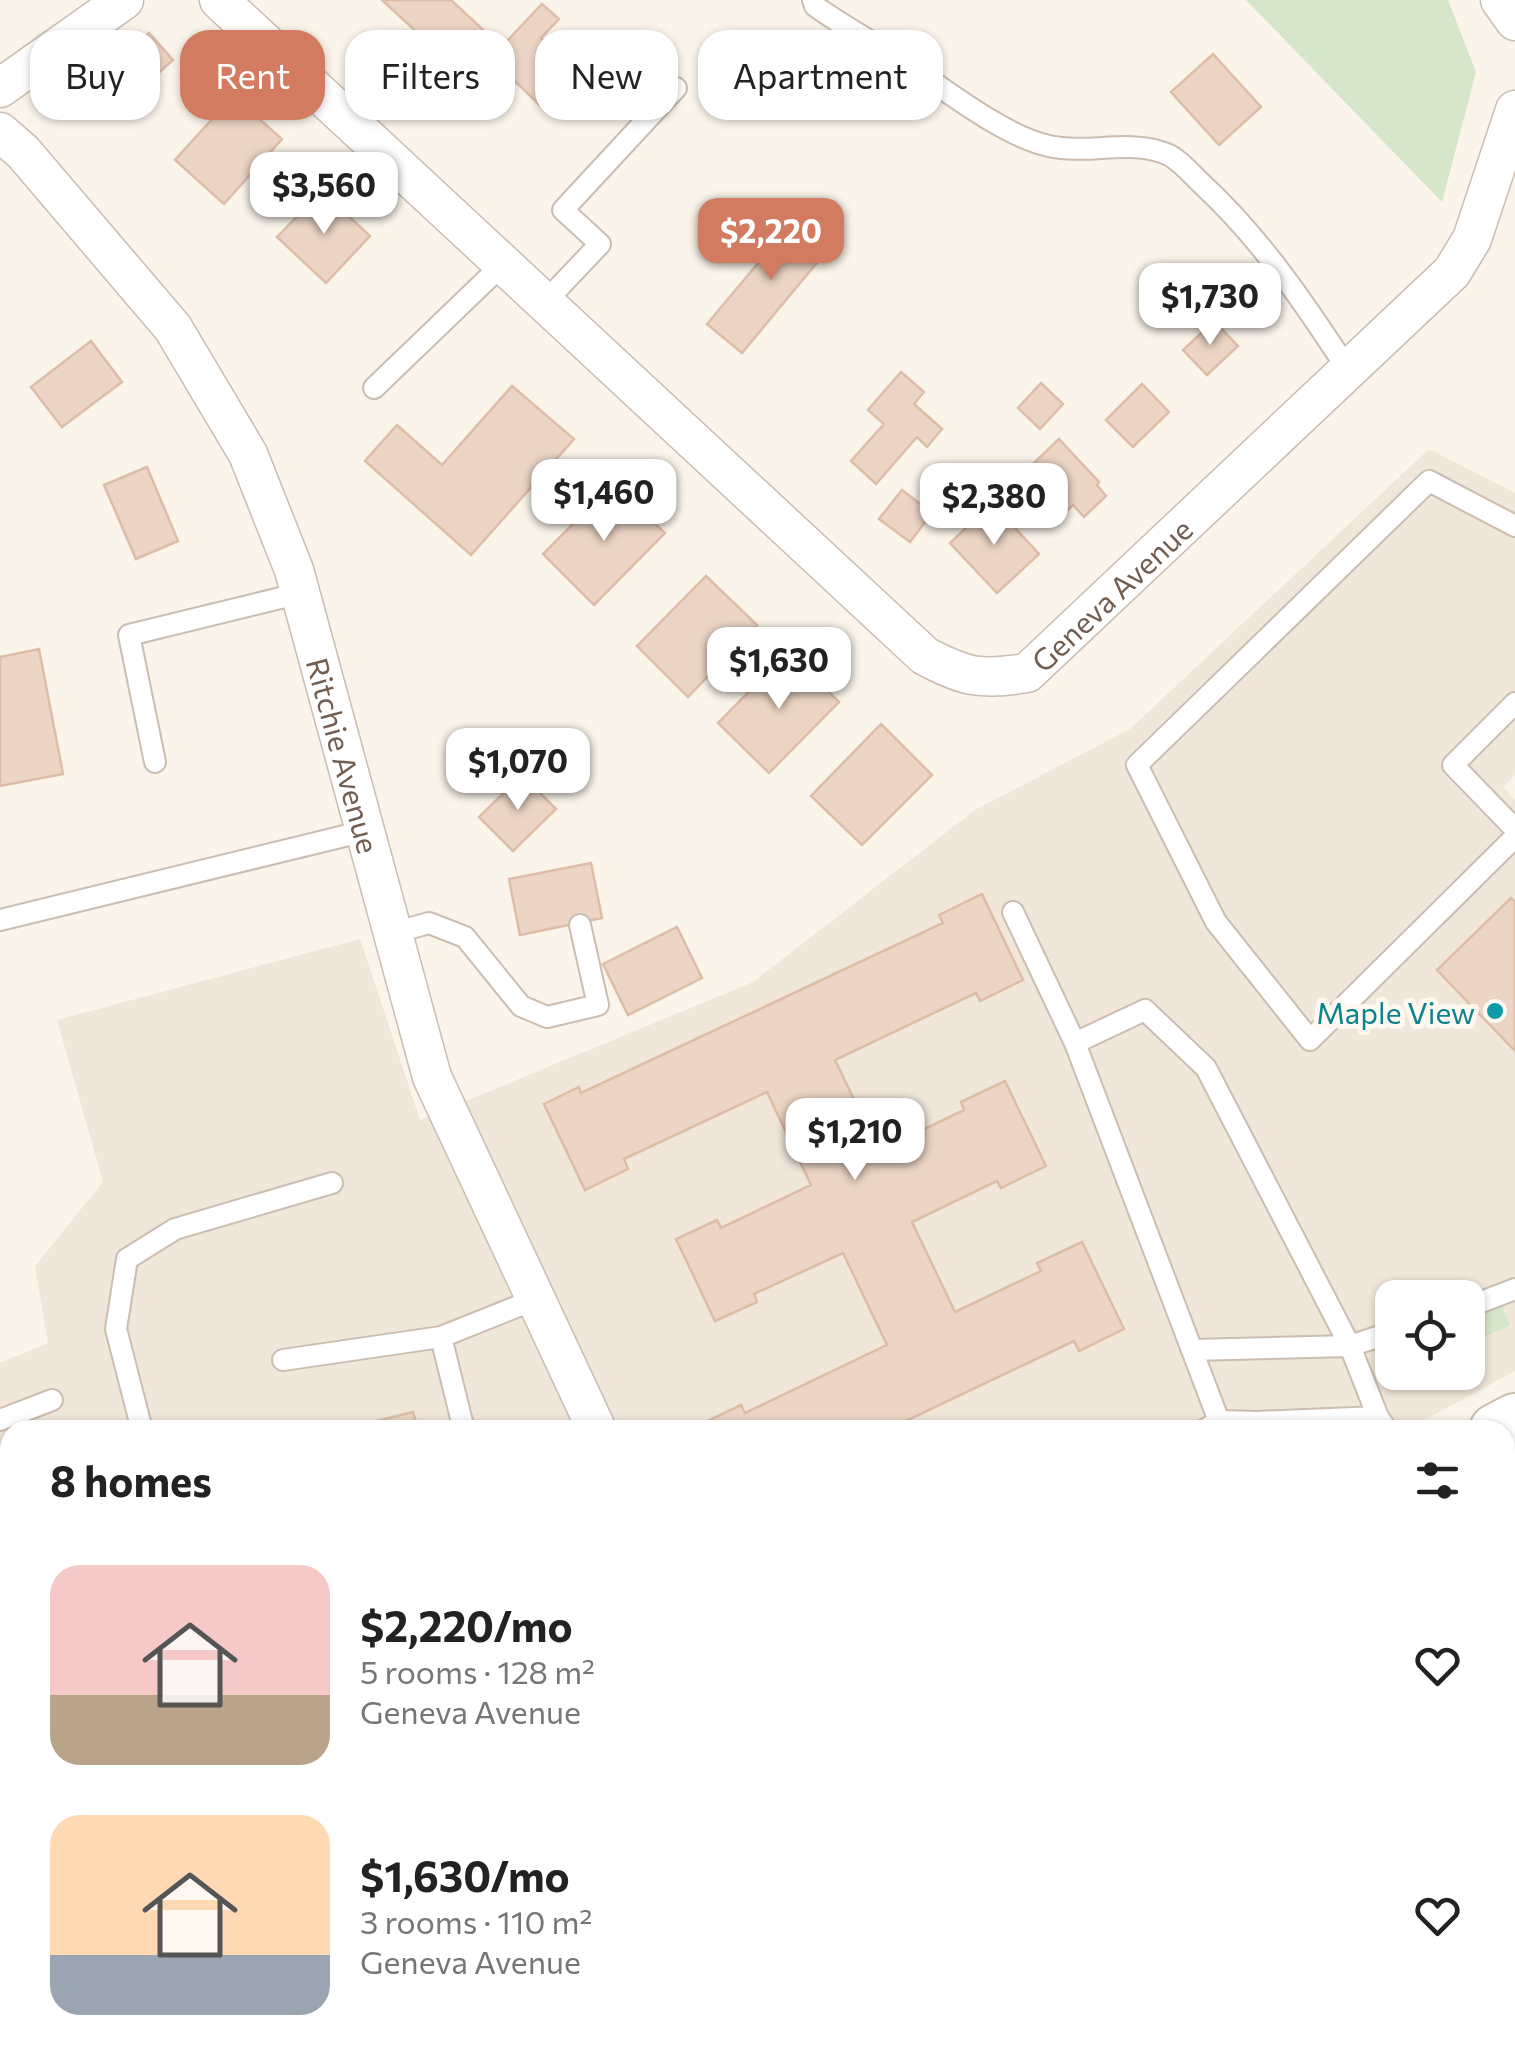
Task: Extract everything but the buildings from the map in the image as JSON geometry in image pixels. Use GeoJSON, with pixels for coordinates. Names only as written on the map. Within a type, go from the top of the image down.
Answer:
{"type":"FeatureCollection","features":[{"type":"Feature","properties":{"kind":"street"},"geometry":{"type":"LineString","coordinates":[[0,88],[124,0]]}},
{"type":"Feature","properties":{"kind":"street","name":"Geneva Avenue"},"geometry":{"type":"LineString","coordinates":[[218,0],[925,656],[956,673],[992,678],[1027,673],[1452,272],[1472,239],[1515,110]]}},
{"type":"Feature","properties":{"kind":"street"},"geometry":{"type":"LineString","coordinates":[[1500,0],[1515,21]]}},
{"type":"Feature","properties":{"kind":"street","name":"Ritchie Avenue"},"geometry":{"type":"LineString","coordinates":[[0,132],[23,152],[173,328],[248,454],[294,570],[432,1077],[592,1420]]}},
{"type":"Feature","properties":{"kind":"lane"},"geometry":{"type":"LineString","coordinates":[[812,0],[845,28],[872,41],[1013,134],[1050,146],[1141,147],[1171,156],[1263,248],[1348,370]]}},
{"type":"Feature","properties":{"kind":"lane"},"geometry":{"type":"LineString","coordinates":[[545,302],[600,244],[564,210],[647,120]]}},
{"type":"Feature","properties":{"kind":"lane"},"geometry":{"type":"LineString","coordinates":[[374,388],[503,264]]}},
{"type":"Feature","properties":{"kind":"lane"},"geometry":{"type":"LineString","coordinates":[[1515,526],[1430,481],[1137,765],[1216,922],[1310,1040],[1515,837]]}},
{"type":"Feature","properties":{"kind":"lane"},"geometry":{"type":"LineString","coordinates":[[155,762],[129,635],[301,594]]}},
{"type":"Feature","properties":{"kind":"lane"},"geometry":{"type":"LineString","coordinates":[[1515,702],[1452,765],[1515,828]]}},
{"type":"Feature","properties":{"kind":"lane"},"geometry":{"type":"LineString","coordinates":[[0,920],[365,831]]}},
{"type":"Feature","properties":{"kind":"lane"},"geometry":{"type":"LineString","coordinates":[[1014,912],[1075,1043],[1192,1350],[1210,1420]]}},
{"type":"Feature","properties":{"kind":"lane"},"geometry":{"type":"LineString","coordinates":[[393,933],[429,924],[465,937],[520,1006],[547,1017],[598,1005],[580,925]]}},
{"type":"Feature","properties":{"kind":"lane"},"geometry":{"type":"LineString","coordinates":[[1075,1043],[1144,1010],[1206,1068],[1350,1346],[1381,1420]]}},
{"type":"Feature","properties":{"kind":"lane"},"geometry":{"type":"LineString","coordinates":[[139,1420],[116,1330],[127,1259],[175,1229],[332,1183]]}},
{"type":"Feature","properties":{"kind":"lane"},"geometry":{"type":"LineString","coordinates":[[1485,1300],[1515,1289]]}},
{"type":"Feature","properties":{"kind":"lane"},"geometry":{"type":"LineString","coordinates":[[282,1360],[440,1337],[536,1299]]}},
{"type":"Feature","properties":{"kind":"lane"},"geometry":{"type":"LineString","coordinates":[[440,1337],[461,1420]]}},
{"type":"Feature","properties":{"kind":"lane"},"geometry":{"type":"LineString","coordinates":[[1192,1350],[1350,1346],[1375,1338]]}},
{"type":"Feature","properties":{"kind":"lane"},"geometry":{"type":"LineString","coordinates":[[0,1420],[52,1400]]}},
{"type":"Feature","properties":{"kind":"shaded area"},"geometry":{"type":"Polygon","coordinates":[[[1429,449],[1515,493],[1515,775],[1503,787],[1515,800],[1515,1371],[1485,1387],[1485,1280],[1375,1280],[1375,1390],[1480,1390],[1424,1420],[0,1420],[0,1363],[48,1343],[35,1266],[103,1182],[57,1020],[360,939],[420,1120],[753,982],[975,810],[1130,729],[1429,449]]]}},
{"type":"Feature","properties":{"kind":"green space"},"geometry":{"type":"Polygon","coordinates":[[[1246,0],[1448,0],[1476,72],[1442,202],[1246,0]]]}},
{"type":"Feature","properties":{"kind":"green space"},"geometry":{"type":"Polygon","coordinates":[[[1502,1306],[1510,1325],[1485,1336],[1485,1314],[1502,1306]]]}},
{"type":"Feature","properties":{"kind":"place","name":"Maple View"},"geometry":{"type":"Point","coordinates":[1495,1011]}}]}
